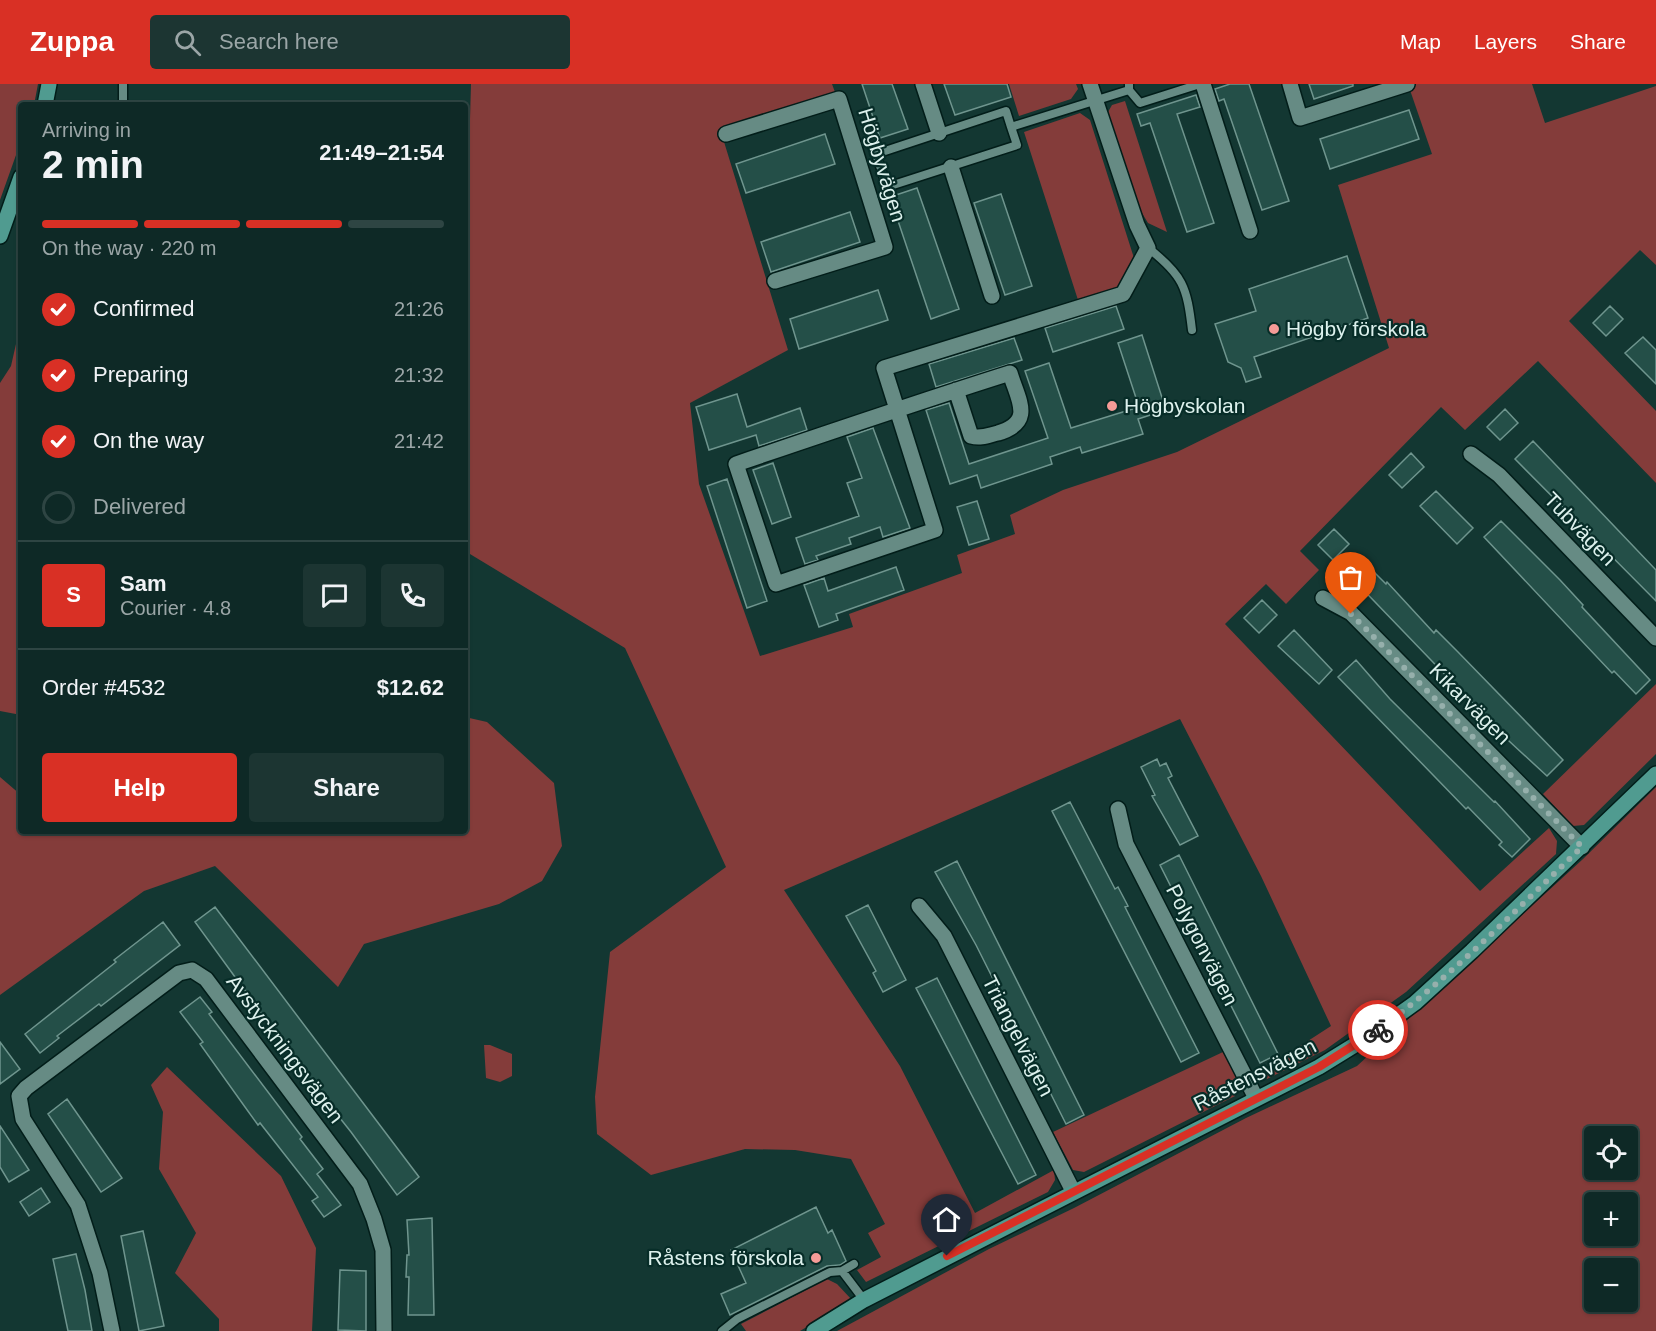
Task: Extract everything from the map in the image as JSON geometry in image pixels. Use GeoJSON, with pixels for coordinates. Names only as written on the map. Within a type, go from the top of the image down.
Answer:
{"type":"FeatureCollection","features":[{"type":"Feature","properties":{"kind":"street"},"geometry":{"type":"LineString","coordinates":[[46,102],[49,84]]}},
{"type":"Feature","properties":{"kind":"street"},"geometry":{"type":"LineString","coordinates":[[922,84],[939,133]]}},
{"type":"Feature","properties":{"kind":"street"},"geometry":{"type":"LineString","coordinates":[[956,390],[971,436],[979,438],[1011,429],[1020,421],[1022,413],[1010,373],[956,390],[896,409],[736,464],[776,584],[935,530],[896,409],[884,368],[1123,294],[1148,248],[1137,225],[1090,84]]}},
{"type":"Feature","properties":{"kind":"street"},"geometry":{"type":"LineString","coordinates":[[1201,84],[1250,231]]}},
{"type":"Feature","properties":{"kind":"street"},"geometry":{"type":"LineString","coordinates":[[1290,84],[1300,118],[1407,84]]}},
{"type":"Feature","properties":{"kind":"street","name":"Högbyvägen"},"geometry":{"type":"LineString","coordinates":[[726,134],[839,99],[885,247],[776,281]]}},
{"type":"Feature","properties":{"kind":"street"},"geometry":{"type":"LineString","coordinates":[[951,167],[992,297]]}},
{"type":"Feature","properties":{"kind":"street"},"geometry":{"type":"LineString","coordinates":[[0,236],[18,185]]}},
{"type":"Feature","properties":{"kind":"street","name":"Tubvägen"},"geometry":{"type":"LineString","coordinates":[[1471,454],[1499,476],[1656,638]]}},
{"type":"Feature","properties":{"kind":"street","name":"Kikarvägen"},"geometry":{"type":"LineString","coordinates":[[1323,598],[1351,614],[1582,847]]}},
{"type":"Feature","properties":{"kind":"street","name":"Råstensvägen"},"geometry":{"type":"LineString","coordinates":[[814,1331],[864,1300],[1348,1050],[1415,1003],[1582,847],[1656,774]]}},
{"type":"Feature","properties":{"kind":"street","name":"Polygonvägen"},"geometry":{"type":"LineString","coordinates":[[1118,808],[1126,844],[1256,1098]]}},
{"type":"Feature","properties":{"kind":"street","name":"Triangelvägen"},"geometry":{"type":"LineString","coordinates":[[919,906],[944,936],[1073,1191]]}},
{"type":"Feature","properties":{"kind":"street","name":"Avstyckningsvägen"},"geometry":{"type":"LineString","coordinates":[[112,1331],[100,1273],[78,1205],[23,1119],[19,1096],[26,1088],[179,973],[192,970],[206,979],[360,1185],[374,1219],[383,1250],[384,1331]]}},
{"type":"Feature","properties":{"kind":"lane"},"geometry":{"type":"LineString","coordinates":[[123,84],[123,102]]}},
{"type":"Feature","properties":{"kind":"lane"},"geometry":{"type":"LineString","coordinates":[[1011,127],[1129,87],[1140,104],[1201,84]]}},
{"type":"Feature","properties":{"kind":"lane","name":"Högbyvägen"},"geometry":{"type":"LineString","coordinates":[[1006,111],[1017,145],[887,187],[876,154],[939,133],[1006,111]]}},
{"type":"Feature","properties":{"kind":"lane"},"geometry":{"type":"LineString","coordinates":[[1148,248],[1167,262],[1181,279],[1189,304],[1192,330]]}},
{"type":"Feature","properties":{"kind":"lane"},"geometry":{"type":"LineString","coordinates":[[722,1331],[737,1319],[830,1272],[842,1271],[854,1264]]}},
{"type":"Feature","properties":{"kind":"lane"},"geometry":{"type":"LineString","coordinates":[[842,1271],[864,1300]]}},
{"type":"Feature","properties":{"kind":"shaded area"},"geometry":{"type":"Polygon","coordinates":[[[0,84],[38,84],[35,102],[18,102],[18,149],[0,200],[0,84]]]}},
{"type":"Feature","properties":{"kind":"shaded area"},"geometry":{"type":"Polygon","coordinates":[[[471,84],[832,84],[836,95],[721,132],[788,350],[690,403],[699,484],[760,656],[853,627],[849,614],[962,573],[957,555],[1015,534],[1010,515],[1063,490],[1177,452],[1389,348],[1338,185],[1432,154],[1410,90],[1414,84],[1532,84],[1545,123],[1656,86],[1656,265],[1640,250],[1569,321],[1656,411],[1656,483],[1538,361],[1465,430],[1441,407],[1300,551],[1319,570],[1286,604],[1266,584],[1225,624],[1480,891],[1549,828],[1557,841],[1556,854],[1406,992],[1325,1050],[1267,1079],[1257,1074],[1331,1026],[1261,876],[1180,719],[784,890],[900,1066],[975,1213],[1054,1170],[1055,1180],[1048,1192],[866,1282],[857,1270],[881,1257],[868,1233],[885,1224],[851,1159],[795,1150],[745,1149],[651,1175],[597,1134],[595,1097],[610,952],[726,867],[625,648],[468,553],[468,188],[471,84]]]}},
{"type":"Feature","properties":{"kind":"shaded area"},"geometry":{"type":"Polygon","coordinates":[[[1009,84],[1076,84],[1078,89],[1071,99],[1019,116],[1009,84]]]}},
{"type":"Feature","properties":{"kind":"shaded area"},"geometry":{"type":"Polygon","coordinates":[[[1125,101],[1167,232],[1148,223],[1139,208],[1108,112],[1112,105],[1125,101]]]}},
{"type":"Feature","properties":{"kind":"shaded area"},"geometry":{"type":"Polygon","coordinates":[[[1080,113],[1090,120],[1141,280],[1078,300],[1024,132],[1080,113]]]}},
{"type":"Feature","properties":{"kind":"shaded area"},"geometry":{"type":"Polygon","coordinates":[[[18,335],[18,714],[0,711],[0,383],[11,366],[18,335]]]}},
{"type":"Feature","properties":{"kind":"shaded area"},"geometry":{"type":"Polygon","coordinates":[[[1656,684],[1656,754],[1584,825],[1573,826],[1543,794],[1656,684]]]}},
{"type":"Feature","properties":{"kind":"shaded area"},"geometry":{"type":"Polygon","coordinates":[[[468,718],[487,722],[554,783],[562,846],[542,881],[499,904],[364,944],[338,987],[215,866],[144,891],[0,995],[0,777],[18,792],[18,834],[468,834],[468,718]]]}},
{"type":"Feature","properties":{"kind":"shaded area"},"geometry":{"type":"Polygon","coordinates":[[[1656,787],[1656,1331],[837,1331],[989,1249],[1074,1208],[1246,1118],[1357,1066],[1583,859],[1656,787]]]}},
{"type":"Feature","properties":{"kind":"shaded area"},"geometry":{"type":"Polygon","coordinates":[[[484,1045],[490,1045],[512,1054],[512,1076],[500,1082],[486,1078],[484,1045]]]}},
{"type":"Feature","properties":{"kind":"shaded area"},"geometry":{"type":"Polygon","coordinates":[[[1223,1052],[1238,1079],[1235,1096],[1084,1172],[1073,1170],[1053,1132],[1223,1052]]]}},
{"type":"Feature","properties":{"kind":"shaded area"},"geometry":{"type":"Polygon","coordinates":[[[167,1067],[281,1176],[316,1248],[312,1331],[219,1331],[219,1319],[175,1273],[196,1233],[159,1169],[163,1112],[151,1085],[167,1067]]]}},
{"type":"Feature","properties":{"kind":"shaded area"},"geometry":{"type":"Polygon","coordinates":[[[827,1279],[837,1284],[852,1300],[800,1331],[746,1331],[741,1324],[827,1279]]]}},
{"type":"Feature","properties":{"kind":"building"},"geometry":{"type":"Polygon","coordinates":[[[862,84],[892,84],[908,129],[880,138],[862,84]]]}},
{"type":"Feature","properties":{"kind":"building"},"geometry":{"type":"Polygon","coordinates":[[[944,84],[1007,84],[1011,97],[955,115],[944,84]]]}},
{"type":"Feature","properties":{"kind":"building"},"geometry":{"type":"Polygon","coordinates":[[[1230,84],[1249,84],[1289,201],[1262,210],[1224,99],[1219,101],[1215,89],[1230,84]]]}},
{"type":"Feature","properties":{"kind":"building"},"geometry":{"type":"Polygon","coordinates":[[[1309,84],[1353,84],[1353,86],[1314,99],[1309,84]]]}},
{"type":"Feature","properties":{"kind":"building"},"geometry":{"type":"Polygon","coordinates":[[[1196,95],[1200,107],[1177,114],[1214,223],[1187,232],[1150,123],[1141,126],[1137,114],[1196,95]]]}},
{"type":"Feature","properties":{"kind":"building"},"geometry":{"type":"Polygon","coordinates":[[[1409,110],[1419,139],[1330,169],[1320,139],[1409,110]]]}},
{"type":"Feature","properties":{"kind":"building"},"geometry":{"type":"Polygon","coordinates":[[[825,134],[835,164],[746,193],[736,164],[825,134]]]}},
{"type":"Feature","properties":{"kind":"building"},"geometry":{"type":"Polygon","coordinates":[[[917,188],[959,309],[931,319],[890,197],[917,188]]]}},
{"type":"Feature","properties":{"kind":"building"},"geometry":{"type":"Polygon","coordinates":[[[1001,194],[1032,286],[1005,295],[974,203],[1001,194]]]}},
{"type":"Feature","properties":{"kind":"building"},"geometry":{"type":"Polygon","coordinates":[[[850,212],[860,242],[771,272],[761,242],[850,212]]]}},
{"type":"Feature","properties":{"kind":"building"},"geometry":{"type":"Polygon","coordinates":[[[1347,256],[1368,318],[1254,357],[1261,377],[1246,382],[1241,368],[1228,362],[1215,324],[1256,311],[1249,289],[1347,256]]]}},
{"type":"Feature","properties":{"kind":"building"},"geometry":{"type":"Polygon","coordinates":[[[878,290],[888,320],[799,349],[790,319],[878,290]]]}},
{"type":"Feature","properties":{"kind":"building"},"geometry":{"type":"Polygon","coordinates":[[[1116,306],[1124,329],[1053,352],[1045,328],[1116,306]]]}},
{"type":"Feature","properties":{"kind":"building"},"geometry":{"type":"Polygon","coordinates":[[[1610,306],[1623,319],[1606,336],[1593,323],[1610,306]]]}},
{"type":"Feature","properties":{"kind":"building"},"geometry":{"type":"Polygon","coordinates":[[[1142,335],[1166,410],[1138,419],[1143,434],[1082,453],[1080,447],[1050,457],[1052,464],[981,488],[977,475],[950,484],[926,410],[949,403],[969,464],[1048,438],[1025,371],[1049,363],[1071,428],[1139,407],[1118,343],[1142,335]]]}},
{"type":"Feature","properties":{"kind":"building"},"geometry":{"type":"Polygon","coordinates":[[[1643,337],[1656,350],[1656,384],[1625,353],[1643,337]]]}},
{"type":"Feature","properties":{"kind":"building"},"geometry":{"type":"Polygon","coordinates":[[[1014,338],[1022,360],[936,387],[929,364],[1014,338]]]}},
{"type":"Feature","properties":{"kind":"building"},"geometry":{"type":"Polygon","coordinates":[[[737,394],[747,427],[800,408],[807,430],[759,446],[756,435],[709,450],[696,407],[737,394]]]}},
{"type":"Feature","properties":{"kind":"building"},"geometry":{"type":"Polygon","coordinates":[[[1505,409],[1518,423],[1500,440],[1487,427],[1505,409]]]}},
{"type":"Feature","properties":{"kind":"building"},"geometry":{"type":"Polygon","coordinates":[[[873,428],[910,528],[883,537],[880,527],[849,538],[851,544],[816,556],[818,560],[805,564],[796,538],[859,516],[847,483],[862,478],[847,437],[873,428]]]}},
{"type":"Feature","properties":{"kind":"building"},"geometry":{"type":"Polygon","coordinates":[[[1533,441],[1656,570],[1656,601],[1515,459],[1533,441]]]}},
{"type":"Feature","properties":{"kind":"building"},"geometry":{"type":"Polygon","coordinates":[[[1411,453],[1424,467],[1402,488],[1389,475],[1411,453]]]}},
{"type":"Feature","properties":{"kind":"building"},"geometry":{"type":"Polygon","coordinates":[[[773,463],[791,517],[772,524],[753,470],[773,463]]]}},
{"type":"Feature","properties":{"kind":"building"},"geometry":{"type":"Polygon","coordinates":[[[727,479],[767,601],[747,608],[707,486],[727,479]]]}},
{"type":"Feature","properties":{"kind":"building"},"geometry":{"type":"Polygon","coordinates":[[[1436,491],[1473,528],[1457,544],[1420,506],[1436,491]]]}},
{"type":"Feature","properties":{"kind":"building"},"geometry":{"type":"Polygon","coordinates":[[[977,501],[989,539],[969,545],[957,507],[977,501]]]}},
{"type":"Feature","properties":{"kind":"building"},"geometry":{"type":"Polygon","coordinates":[[[1501,521],[1560,580],[1650,680],[1636,694],[1614,671],[1612,673],[1484,537],[1501,521]]]}},
{"type":"Feature","properties":{"kind":"building"},"geometry":{"type":"Polygon","coordinates":[[[1334,529],[1349,544],[1333,560],[1318,545],[1334,529]]]}},
{"type":"Feature","properties":{"kind":"building"},"geometry":{"type":"Polygon","coordinates":[[[1363,561],[1386,584],[1387,582],[1434,633],[1436,630],[1563,760],[1547,776],[1509,741],[1349,575],[1363,561]]]}},
{"type":"Feature","properties":{"kind":"building"},"geometry":{"type":"Polygon","coordinates":[[[896,567],[904,590],[836,614],[838,620],[819,627],[804,585],[824,578],[828,591],[896,567]]]}},
{"type":"Feature","properties":{"kind":"building"},"geometry":{"type":"Polygon","coordinates":[[[1262,600],[1277,615],[1259,633],[1244,618],[1262,600]]]}},
{"type":"Feature","properties":{"kind":"building"},"geometry":{"type":"Polygon","coordinates":[[[1294,630],[1332,670],[1319,684],[1278,646],[1294,630]]]}},
{"type":"Feature","properties":{"kind":"building"},"geometry":{"type":"Polygon","coordinates":[[[1356,660],[1390,699],[1495,801],[1530,839],[1512,857],[1499,845],[1502,842],[1468,807],[1466,809],[1338,677],[1356,660]]]}},
{"type":"Feature","properties":{"kind":"building"},"geometry":{"type":"Polygon","coordinates":[[[1157,759],[1160,766],[1166,763],[1172,776],[1168,778],[1198,836],[1180,845],[1152,796],[1155,795],[1141,767],[1157,759]]]}},
{"type":"Feature","properties":{"kind":"building"},"geometry":{"type":"Polygon","coordinates":[[[1070,802],[1115,889],[1118,887],[1128,906],[1125,907],[1199,1053],[1181,1062],[1052,811],[1070,802]]]}},
{"type":"Feature","properties":{"kind":"building"},"geometry":{"type":"Polygon","coordinates":[[[1179,855],[1278,1054],[1260,1063],[1160,865],[1179,855]]]}},
{"type":"Feature","properties":{"kind":"building"},"geometry":{"type":"Polygon","coordinates":[[[957,861],[1084,1115],[1066,1124],[976,945],[935,872],[957,861]]]}},
{"type":"Feature","properties":{"kind":"building"},"geometry":{"type":"Polygon","coordinates":[[[868,905],[906,980],[883,992],[873,973],[876,971],[846,916],[868,905]]]}},
{"type":"Feature","properties":{"kind":"building"},"geometry":{"type":"Polygon","coordinates":[[[215,907],[419,1177],[397,1195],[290,1055],[195,922],[215,907]]]}},
{"type":"Feature","properties":{"kind":"building"},"geometry":{"type":"Polygon","coordinates":[[[163,922],[180,945],[101,1006],[99,1004],[57,1036],[59,1038],[40,1053],[25,1034],[163,922]]]}},
{"type":"Feature","properties":{"kind":"building"},"geometry":{"type":"Polygon","coordinates":[[[937,978],[1036,1175],[1018,1184],[916,988],[937,978]]]}},
{"type":"Feature","properties":{"kind":"building"},"geometry":{"type":"Polygon","coordinates":[[[200,997],[212,1012],[209,1014],[302,1137],[300,1139],[323,1169],[317,1174],[341,1205],[324,1217],[312,1201],[318,1197],[260,1123],[258,1125],[200,1044],[203,1042],[180,1012],[200,997]]]}},
{"type":"Feature","properties":{"kind":"building"},"geometry":{"type":"Polygon","coordinates":[[[0,1042],[20,1069],[0,1084],[0,1042]]]}},
{"type":"Feature","properties":{"kind":"building"},"geometry":{"type":"Polygon","coordinates":[[[67,1099],[122,1178],[101,1192],[48,1114],[67,1099]]]}},
{"type":"Feature","properties":{"kind":"building"},"geometry":{"type":"Polygon","coordinates":[[[0,1126],[29,1170],[9,1182],[0,1167],[0,1126]]]}},
{"type":"Feature","properties":{"kind":"building"},"geometry":{"type":"Polygon","coordinates":[[[41,1188],[50,1202],[29,1216],[20,1202],[41,1188]]]}},
{"type":"Feature","properties":{"kind":"building","name":"Råstens förskola"},"geometry":{"type":"Polygon","coordinates":[[[816,1207],[828,1233],[832,1230],[846,1261],[840,1265],[827,1266],[730,1315],[721,1294],[746,1283],[731,1250],[816,1207]]]}},
{"type":"Feature","properties":{"kind":"building"},"geometry":{"type":"Polygon","coordinates":[[[432,1218],[434,1315],[408,1315],[407,1220],[432,1218]]]}},
{"type":"Feature","properties":{"kind":"building"},"geometry":{"type":"Polygon","coordinates":[[[143,1231],[164,1326],[139,1331],[121,1236],[143,1231]]]}},
{"type":"Feature","properties":{"kind":"building"},"geometry":{"type":"Polygon","coordinates":[[[76,1254],[92,1331],[68,1331],[53,1259],[76,1254]]]}},
{"type":"Feature","properties":{"kind":"building"},"geometry":{"type":"Polygon","coordinates":[[[340,1270],[366,1271],[366,1331],[338,1330],[340,1270]]]}},
{"type":"Feature","properties":{"kind":"way so far"},"geometry":{"type":"LineString","coordinates":[[1351,614],[1582,847],[1415,1003],[1378,1030]]}},
{"type":"Feature","properties":{"kind":"place","name":"Högby förskola"},"geometry":{"type":"Point","coordinates":[1274,329]}},
{"type":"Feature","properties":{"kind":"place","name":"Högbyskolan"},"geometry":{"type":"Point","coordinates":[1112,406]}},
{"type":"Feature","properties":{"kind":"place","name":"Råstens förskola"},"geometry":{"type":"Point","coordinates":[816,1258]}},
{"type":"Feature","properties":{"kind":"route"},"geometry":{"type":"LineString","coordinates":[[947,1256],[1319,1067],[1378,1030]]}}]}
